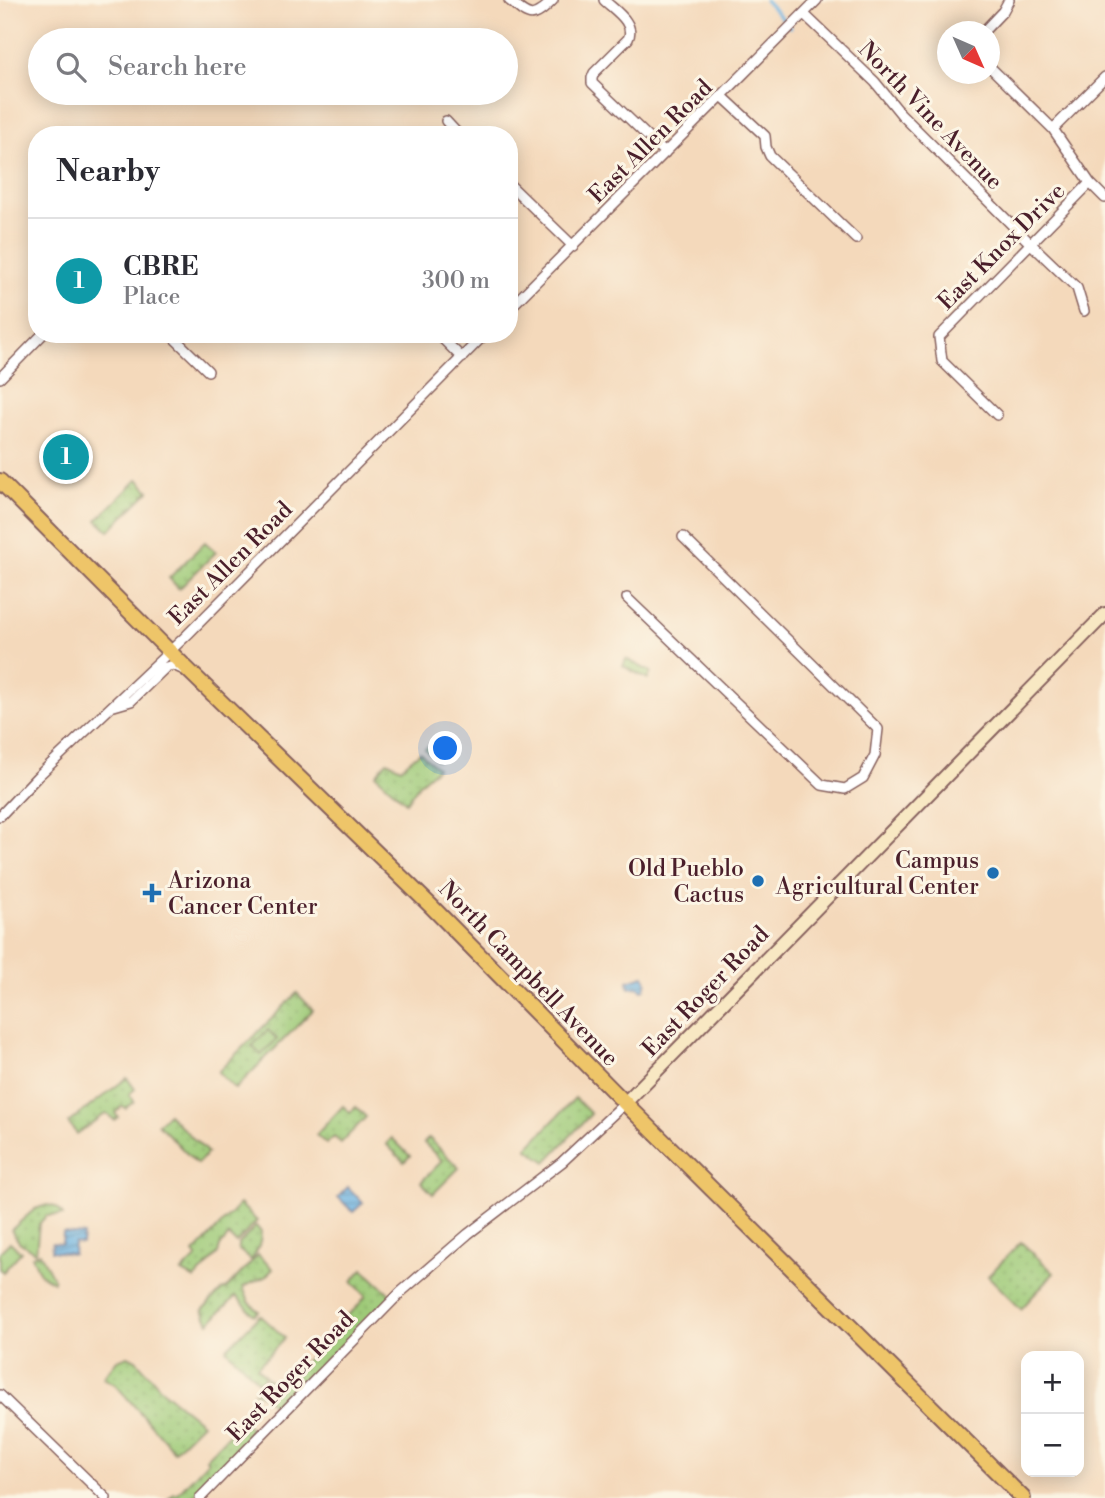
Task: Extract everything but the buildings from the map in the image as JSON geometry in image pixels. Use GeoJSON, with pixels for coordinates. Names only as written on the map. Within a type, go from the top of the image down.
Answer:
{"type":"FeatureCollection","features":[{"type":"Feature","properties":{"kind":"main road","name":"North Campbell Avenue"},"geometry":{"type":"LineString","coordinates":[[0,481],[193,675],[436,910],[625,1103],[1023,1498]]}},
{"type":"Feature","properties":{"kind":"street"},"geometry":{"type":"LineString","coordinates":[[509,0],[529,16],[553,0]]}},
{"type":"Feature","properties":{"kind":"street"},"geometry":{"type":"LineString","coordinates":[[604,0],[628,23],[631,33],[594,73],[592,83],[665,153]]}},
{"type":"Feature","properties":{"kind":"street","name":"East Allen Road"},"geometry":{"type":"LineString","coordinates":[[518,300],[817,0]]}},
{"type":"Feature","properties":{"kind":"street"},"geometry":{"type":"LineString","coordinates":[[993,21],[1009,0]]}},
{"type":"Feature","properties":{"kind":"street","name":"North Vine Avenue"},"geometry":{"type":"LineString","coordinates":[[804,13],[874,82],[901,114],[1077,288],[1084,311]]}},
{"type":"Feature","properties":{"kind":"street"},"geometry":{"type":"LineString","coordinates":[[1053,129],[1105,77]]}},
{"type":"Feature","properties":{"kind":"street"},"geometry":{"type":"LineString","coordinates":[[1000,78],[1053,129],[1090,183],[1105,198]]}},
{"type":"Feature","properties":{"kind":"street"},"geometry":{"type":"LineString","coordinates":[[722,96],[765,136],[770,156],[856,239]]}},
{"type":"Feature","properties":{"kind":"street"},"geometry":{"type":"LineString","coordinates":[[446,121],[451,126]]}},
{"type":"Feature","properties":{"kind":"street","name":"East Knox Drive"},"geometry":{"type":"LineString","coordinates":[[997,415],[942,361],[939,337],[1090,183]]}},
{"type":"Feature","properties":{"kind":"street"},"geometry":{"type":"LineString","coordinates":[[518,193],[573,246]]}},
{"type":"Feature","properties":{"kind":"street"},"geometry":{"type":"LineString","coordinates":[[0,378],[34,343]]}},
{"type":"Feature","properties":{"kind":"street"},"geometry":{"type":"LineString","coordinates":[[179,343],[208,371]]}},
{"type":"Feature","properties":{"kind":"street"},"geometry":{"type":"LineString","coordinates":[[447,343],[462,358]]}},
{"type":"Feature","properties":{"kind":"street","name":"East Allen Road"},"geometry":{"type":"LineString","coordinates":[[0,816],[37,777],[170,652],[476,343]]}},
{"type":"Feature","properties":{"kind":"street"},"geometry":{"type":"LineString","coordinates":[[627,598],[822,785],[845,789],[863,778],[874,755],[878,729],[683,537]]}},
{"type":"Feature","properties":{"kind":"street","name":"East Roger Road"},"geometry":{"type":"LineString","coordinates":[[200,1498],[401,1292],[468,1234],[562,1162],[625,1103],[1105,614]]}},
{"type":"Feature","properties":{"kind":"street"},"geometry":{"type":"LineString","coordinates":[[114,706],[131,701],[166,667],[173,665],[193,675]]}},
{"type":"Feature","properties":{"kind":"street"},"geometry":{"type":"LineString","coordinates":[[0,1395],[106,1498]]}},
{"type":"Feature","properties":{"kind":"green space"},"geometry":{"type":"Polygon","coordinates":[[[138,479],[149,491],[109,531],[97,520],[138,479]]]}},
{"type":"Feature","properties":{"kind":"green space"},"geometry":{"type":"Polygon","coordinates":[[[205,542],[216,552],[179,589],[169,578],[205,542]]]}},
{"type":"Feature","properties":{"kind":"green space"},"geometry":{"type":"Polygon","coordinates":[[[626,659],[651,672],[648,679],[623,666],[626,659]]]}},
{"type":"Feature","properties":{"kind":"green space"},"geometry":{"type":"Polygon","coordinates":[[[436,740],[446,752],[437,761],[425,749],[436,740]]]}},
{"type":"Feature","properties":{"kind":"green space"},"geometry":{"type":"Polygon","coordinates":[[[420,752],[437,768],[420,783],[406,802],[376,775],[387,761],[401,768],[420,752]]]}},
{"type":"Feature","properties":{"kind":"green space"},"geometry":{"type":"Polygon","coordinates":[[[297,993],[313,1010],[235,1089],[218,1072],[297,993]]]}},
{"type":"Feature","properties":{"kind":"green space"},"geometry":{"type":"Polygon","coordinates":[[[268,1030],[277,1039],[261,1055],[252,1046],[268,1030]]]}},
{"type":"Feature","properties":{"kind":"green space"},"geometry":{"type":"Polygon","coordinates":[[[127,1078],[135,1089],[129,1094],[134,1101],[126,1108],[122,1106],[115,1113],[118,1117],[114,1120],[106,1113],[77,1134],[68,1123],[127,1078]]]}},
{"type":"Feature","properties":{"kind":"green space"},"geometry":{"type":"Polygon","coordinates":[[[575,1098],[591,1114],[546,1162],[527,1148],[575,1098]]]}},
{"type":"Feature","properties":{"kind":"green space"},"geometry":{"type":"Polygon","coordinates":[[[343,1106],[350,1113],[356,1107],[366,1117],[341,1143],[334,1137],[326,1144],[316,1135],[343,1106]]]}},
{"type":"Feature","properties":{"kind":"green space"},"geometry":{"type":"Polygon","coordinates":[[[168,1114],[208,1153],[197,1164],[158,1124],[168,1114]]]}},
{"type":"Feature","properties":{"kind":"green space"},"geometry":{"type":"Polygon","coordinates":[[[392,1138],[410,1156],[404,1162],[386,1144],[392,1138]]]}},
{"type":"Feature","properties":{"kind":"green space"},"geometry":{"type":"Polygon","coordinates":[[[429,1138],[459,1168],[433,1194],[421,1182],[442,1161],[424,1143],[429,1138]]]}},
{"type":"Feature","properties":{"kind":"green space"},"geometry":{"type":"Polygon","coordinates":[[[240,1204],[257,1221],[236,1243],[229,1236],[220,1246],[218,1254],[195,1279],[182,1272],[197,1257],[194,1253],[240,1204]]]}},
{"type":"Feature","properties":{"kind":"green space"},"geometry":{"type":"Polygon","coordinates":[[[47,1205],[56,1208],[63,1215],[46,1216],[39,1224],[36,1253],[19,1242],[11,1230],[35,1209],[47,1205]]]}},
{"type":"Feature","properties":{"kind":"green space"},"geometry":{"type":"Polygon","coordinates":[[[256,1226],[261,1232],[260,1240],[251,1260],[238,1249],[239,1244],[256,1226]]]}},
{"type":"Feature","properties":{"kind":"green space"},"geometry":{"type":"Polygon","coordinates":[[[10,1242],[21,1252],[3,1272],[0,1269],[0,1252],[10,1242]]]}},
{"type":"Feature","properties":{"kind":"green space"},"geometry":{"type":"Polygon","coordinates":[[[1021,1242],[1054,1273],[1021,1309],[988,1276],[1021,1242]]]}},
{"type":"Feature","properties":{"kind":"green space"},"geometry":{"type":"Polygon","coordinates":[[[40,1253],[53,1282],[40,1274],[32,1256],[40,1253]]]}},
{"type":"Feature","properties":{"kind":"green space"},"geometry":{"type":"Polygon","coordinates":[[[258,1255],[273,1269],[265,1277],[243,1287],[249,1302],[259,1311],[254,1315],[236,1296],[209,1323],[203,1310],[258,1255]]]}},
{"type":"Feature","properties":{"kind":"green space"},"geometry":{"type":"Polygon","coordinates":[[[363,1269],[392,1296],[279,1409],[254,1392],[267,1378],[276,1386],[331,1336],[337,1324],[356,1308],[366,1296],[352,1281],[363,1269]]]}},
{"type":"Feature","properties":{"kind":"green space"},"geometry":{"type":"Polygon","coordinates":[[[260,1315],[285,1338],[257,1367],[265,1376],[259,1382],[226,1349],[260,1315]]]}},
{"type":"Feature","properties":{"kind":"green space"},"geometry":{"type":"Polygon","coordinates":[[[128,1356],[136,1360],[166,1394],[202,1423],[174,1451],[115,1384],[103,1378],[117,1360],[128,1356]]]}},
{"type":"Feature","properties":{"kind":"green space"},"geometry":{"type":"Polygon","coordinates":[[[242,1421],[256,1434],[191,1498],[169,1498],[178,1493],[208,1461],[206,1458],[242,1421]]]}},
{"type":"Feature","properties":{"kind":"water"},"geometry":{"type":"Polygon","coordinates":[[[644,976],[647,981],[645,989],[629,988],[628,981],[644,976]]]}},
{"type":"Feature","properties":{"kind":"water"},"geometry":{"type":"Polygon","coordinates":[[[348,1187],[363,1203],[353,1212],[338,1197],[348,1187]]]}},
{"type":"Feature","properties":{"kind":"water"},"geometry":{"type":"Polygon","coordinates":[[[63,1233],[83,1235],[82,1244],[74,1243],[73,1254],[51,1251],[52,1243],[62,1244],[63,1233]]]}},
{"type":"Feature","properties":{"kind":"waterway"},"geometry":{"type":"LineString","coordinates":[[765,0],[790,27]]}},
{"type":"Feature","properties":{"kind":"place","name":"CBRE"},"geometry":{"type":"Point","coordinates":[66,457]}},
{"type":"Feature","properties":{"kind":"place","name":"Campus Agricultural Center"},"geometry":{"type":"Point","coordinates":[993,873]}},
{"type":"Feature","properties":{"kind":"place","name":"Old Pueblo Cactus"},"geometry":{"type":"Point","coordinates":[758,881]}},
{"type":"Feature","properties":{"kind":"place","name":"Arizona Cancer Center"},"geometry":{"type":"Point","coordinates":[152,893]}}]}
